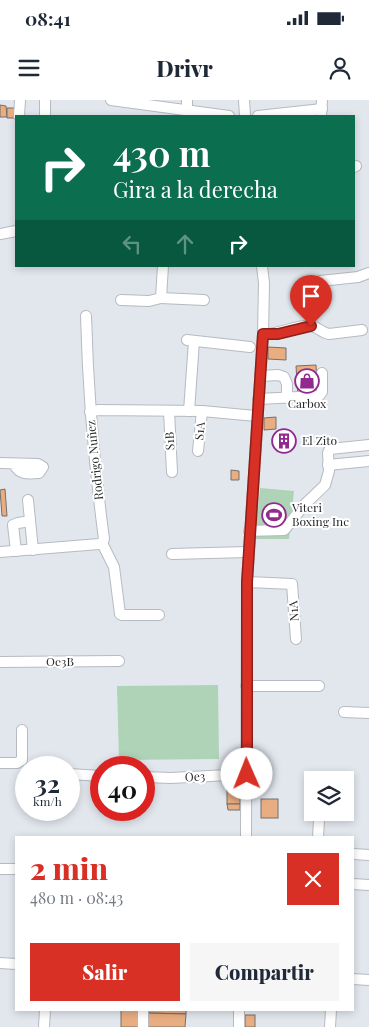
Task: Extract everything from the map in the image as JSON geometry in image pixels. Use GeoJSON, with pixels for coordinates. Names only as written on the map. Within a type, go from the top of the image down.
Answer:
{"type":"FeatureCollection","features":[{"type":"Feature","properties":{"kind":"street"},"geometry":{"type":"LineString","coordinates":[[19,115],[20,100]]}},
{"type":"Feature","properties":{"kind":"street"},"geometry":{"type":"LineString","coordinates":[[45,100],[45,115]]}},
{"type":"Feature","properties":{"kind":"street"},"geometry":{"type":"LineString","coordinates":[[111,100],[169,113],[187,105],[225,115]]}},
{"type":"Feature","properties":{"kind":"street"},"geometry":{"type":"LineString","coordinates":[[244,100],[245,115]]}},
{"type":"Feature","properties":{"kind":"street"},"geometry":{"type":"LineString","coordinates":[[266,115],[322,108]]}},
{"type":"Feature","properties":{"kind":"street"},"geometry":{"type":"LineString","coordinates":[[0,234],[15,231]]}},
{"type":"Feature","properties":{"kind":"street"},"geometry":{"type":"LineString","coordinates":[[162,298],[163,267]]}},
{"type":"Feature","properties":{"kind":"street"},"geometry":{"type":"LineString","coordinates":[[246,836],[247,582],[263,334],[264,283],[262,267]]}},
{"type":"Feature","properties":{"kind":"street"},"geometry":{"type":"LineString","coordinates":[[320,282],[358,277],[369,273]]}},
{"type":"Feature","properties":{"kind":"street"},"geometry":{"type":"LineString","coordinates":[[121,300],[149,301],[162,298],[204,300]]}},
{"type":"Feature","properties":{"kind":"street"},"geometry":{"type":"LineString","coordinates":[[86,316],[90,412]]}},
{"type":"Feature","properties":{"kind":"street"},"geometry":{"type":"LineString","coordinates":[[263,334],[278,334],[311,326],[324,333],[362,330]]}},
{"type":"Feature","properties":{"kind":"street"},"geometry":{"type":"LineString","coordinates":[[189,411],[190,340],[250,347]]}},
{"type":"Feature","properties":{"kind":"street"},"geometry":{"type":"LineString","coordinates":[[258,399],[321,395],[322,373]]}},
{"type":"Feature","properties":{"kind":"street"},"geometry":{"type":"LineString","coordinates":[[260,376],[278,375],[284,377],[287,384],[287,398]]}},
{"type":"Feature","properties":{"kind":"street","name":"Rodrigo Nuñez"},"geometry":{"type":"LineString","coordinates":[[102,543],[104,538],[96,482],[90,412],[98,410],[202,411],[257,416]]}},
{"type":"Feature","properties":{"kind":"street","name":"S1B"},"geometry":{"type":"LineString","coordinates":[[169,411],[172,472]]}},
{"type":"Feature","properties":{"kind":"street","name":"S1A"},"geometry":{"type":"LineString","coordinates":[[198,451],[202,411]]}},
{"type":"Feature","properties":{"kind":"street"},"geometry":{"type":"LineString","coordinates":[[249,531],[284,530],[305,504],[326,484],[328,453],[330,449],[369,445]]}},
{"type":"Feature","properties":{"kind":"street"},"geometry":{"type":"LineString","coordinates":[[328,465],[369,461]]}},
{"type":"Feature","properties":{"kind":"street"},"geometry":{"type":"LineString","coordinates":[[0,463],[14,464]]}},
{"type":"Feature","properties":{"kind":"street"},"geometry":{"type":"LineString","coordinates":[[28,500],[33,550]]}},
{"type":"Feature","properties":{"kind":"street"},"geometry":{"type":"LineString","coordinates":[[16,551],[13,525],[30,521]]}},
{"type":"Feature","properties":{"kind":"street"},"geometry":{"type":"LineString","coordinates":[[0,552],[102,543],[114,567],[120,614],[122,616],[159,616]]}},
{"type":"Feature","properties":{"kind":"street"},"geometry":{"type":"LineString","coordinates":[[172,554],[248,552]]}},
{"type":"Feature","properties":{"kind":"street","name":"N1A"},"geometry":{"type":"LineString","coordinates":[[247,582],[292,584],[296,639]]}},
{"type":"Feature","properties":{"kind":"street","name":"Oe3B"},"geometry":{"type":"LineString","coordinates":[[0,662],[119,661]]}},
{"type":"Feature","properties":{"kind":"street"},"geometry":{"type":"LineString","coordinates":[[246,686],[319,686]]}},
{"type":"Feature","properties":{"kind":"street"},"geometry":{"type":"LineString","coordinates":[[344,712],[369,714]]}},
{"type":"Feature","properties":{"kind":"street"},"geometry":{"type":"LineString","coordinates":[[0,762],[17,763],[22,760],[22,730]]}},
{"type":"Feature","properties":{"kind":"street","name":"Oe3"},"geometry":{"type":"LineString","coordinates":[[155,777],[247,774]]}},
{"type":"Feature","properties":{"kind":"street"},"geometry":{"type":"LineString","coordinates":[[318,836],[319,821]]}},
{"type":"Feature","properties":{"kind":"street"},"geometry":{"type":"LineString","coordinates":[[354,854],[369,855]]}},
{"type":"Feature","properties":{"kind":"street"},"geometry":{"type":"LineString","coordinates":[[0,869],[15,869]]}},
{"type":"Feature","properties":{"kind":"street"},"geometry":{"type":"LineString","coordinates":[[354,884],[369,885]]}},
{"type":"Feature","properties":{"kind":"street"},"geometry":{"type":"LineString","coordinates":[[0,963],[15,964]]}},
{"type":"Feature","properties":{"kind":"street"},"geometry":{"type":"LineString","coordinates":[[354,979],[369,980]]}},
{"type":"Feature","properties":{"kind":"street"},"geometry":{"type":"LineString","coordinates":[[44,1027],[45,1011]]}},
{"type":"Feature","properties":{"kind":"street"},"geometry":{"type":"LineString","coordinates":[[143,1011],[143,1027]]}},
{"type":"Feature","properties":{"kind":"street"},"geometry":{"type":"LineString","coordinates":[[239,1011],[239,1027]]}},
{"type":"Feature","properties":{"kind":"street"},"geometry":{"type":"LineString","coordinates":[[330,1027],[331,1011]]}},
{"type":"Feature","properties":{"kind":"green space","name":"Viteri Boxing Inc"},"geometry":{"type":"Polygon","coordinates":[[[260,488],[294,491],[289,539],[255,539],[260,488]]]}},
{"type":"Feature","properties":{"kind":"green space"},"geometry":{"type":"Polygon","coordinates":[[[218,685],[219,759],[155,760],[155,756],[119,756],[117,686],[218,685]]]}},
{"type":"Feature","properties":{"kind":"building"},"geometry":{"type":"Polygon","coordinates":[[[0,105],[6,106],[7,117],[0,117],[0,105]]]}},
{"type":"Feature","properties":{"kind":"building"},"geometry":{"type":"Polygon","coordinates":[[[7,108],[19,108],[15,118],[7,118],[7,108]]]}},
{"type":"Feature","properties":{"kind":"building"},"geometry":{"type":"Polygon","coordinates":[[[268,347],[286,348],[286,360],[268,359],[268,347]]]}},
{"type":"Feature","properties":{"kind":"building","name":"Carbox"},"geometry":{"type":"Polygon","coordinates":[[[316,365],[318,396],[298,397],[296,366],[316,365]]]}},
{"type":"Feature","properties":{"kind":"building"},"geometry":{"type":"Polygon","coordinates":[[[276,417],[276,429],[264,430],[264,418],[276,417]]]}},
{"type":"Feature","properties":{"kind":"building","name":"El Zito"},"geometry":{"type":"Polygon","coordinates":[[[293,434],[295,446],[274,448],[273,436],[293,434]]]}},
{"type":"Feature","properties":{"kind":"building"},"geometry":{"type":"Polygon","coordinates":[[[231,470],[239,471],[239,480],[231,480],[231,470]]]}},
{"type":"Feature","properties":{"kind":"building"},"geometry":{"type":"Polygon","coordinates":[[[5,489],[7,516],[2,516],[0,490],[5,489]]]}},
{"type":"Feature","properties":{"kind":"building"},"geometry":{"type":"Polygon","coordinates":[[[227,784],[240,784],[240,804],[227,804],[227,784]]]}},
{"type":"Feature","properties":{"kind":"building"},"geometry":{"type":"Polygon","coordinates":[[[261,799],[278,799],[278,818],[261,818],[261,799]]]}},
{"type":"Feature","properties":{"kind":"building"},"geometry":{"type":"Polygon","coordinates":[[[227,804],[240,804],[240,810],[228,810],[227,804]]]}},
{"type":"Feature","properties":{"kind":"building"},"geometry":{"type":"Polygon","coordinates":[[[121,1011],[140,1011],[139,1027],[121,1027],[121,1011]]]}},
{"type":"Feature","properties":{"kind":"building"},"geometry":{"type":"Polygon","coordinates":[[[147,1011],[186,1011],[186,1014],[147,1013],[147,1011]]]}},
{"type":"Feature","properties":{"kind":"building"},"geometry":{"type":"Polygon","coordinates":[[[147,1013],[186,1014],[185,1027],[147,1027],[147,1013]]]}},
{"type":"Feature","properties":{"kind":"building"},"geometry":{"type":"Polygon","coordinates":[[[245,1015],[255,1015],[255,1027],[245,1027],[245,1015]]]}},
{"type":"Feature","properties":{"kind":"place","name":"Carbox"},"geometry":{"type":"Point","coordinates":[307,381]}},
{"type":"Feature","properties":{"kind":"place","name":"El Zito"},"geometry":{"type":"Point","coordinates":[284,441]}},
{"type":"Feature","properties":{"kind":"place","name":"Viteri Boxing Inc"},"geometry":{"type":"Point","coordinates":[274,515]}},
{"type":"Feature","properties":{"kind":"route"},"geometry":{"type":"LineString","coordinates":[[247,774],[247,582],[263,334],[278,334],[296,328],[311,326]]}}]}
